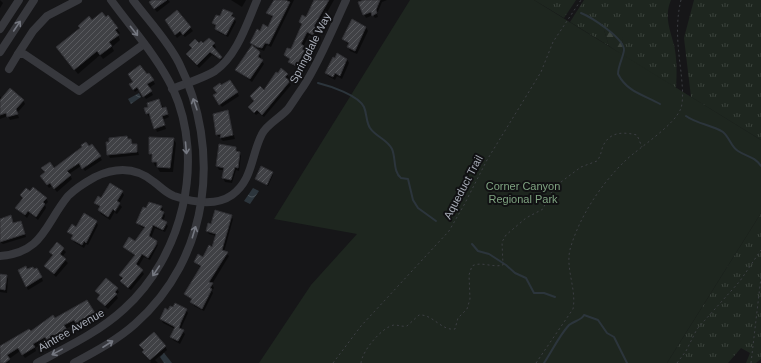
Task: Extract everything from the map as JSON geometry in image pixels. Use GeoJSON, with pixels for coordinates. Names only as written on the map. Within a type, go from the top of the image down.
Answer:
{"type":"FeatureCollection","features":[{"type":"Feature","properties":{"kind":"street"},"geometry":{"type":"LineString","coordinates":[[0,29],[19,0]]}},
{"type":"Feature","properties":{"kind":"street"},"geometry":{"type":"LineString","coordinates":[[0,52],[34,0]]}},
{"type":"Feature","properties":{"kind":"street"},"geometry":{"type":"LineString","coordinates":[[9,69],[33,31],[47,16],[78,0]]}},
{"type":"Feature","properties":{"kind":"street","name":"Aintree Avenue"},"geometry":{"type":"LineString","coordinates":[[37,363],[101,328],[126,308],[158,269],[169,249],[181,217],[188,169],[185,136],[172,89],[144,44],[111,0]]}},
{"type":"Feature","properties":{"kind":"street"},"geometry":{"type":"LineString","coordinates":[[74,363],[120,336],[136,323],[160,297],[181,264],[189,247],[198,219],[205,170],[203,140],[197,107],[179,62],[133,0]]}},
{"type":"Feature","properties":{"kind":"street"},"geometry":{"type":"LineString","coordinates":[[172,89],[205,76],[224,64],[238,41],[258,0]]}},
{"type":"Feature","properties":{"kind":"street","name":"Springdale Way"},"geometry":{"type":"LineString","coordinates":[[0,256],[11,255],[27,250],[43,236],[71,193],[85,182],[111,171],[128,170],[138,172],[154,182],[167,193],[184,199],[200,202],[220,201],[231,196],[240,188],[250,172],[256,148],[263,132],[288,109],[306,83],[346,0]]}},
{"type":"Feature","properties":{"kind":"street"},"geometry":{"type":"LineString","coordinates":[[18,54],[24,54],[79,91],[144,44]]}},
{"type":"Feature","properties":{"kind":"path","name":"Aqueduct Trail"},"geometry":{"type":"LineString","coordinates":[[333,363],[365,321],[448,230],[464,204],[487,160],[541,72],[553,42],[581,0]]}},
{"type":"Feature","properties":{"kind":"path"},"geometry":{"type":"LineString","coordinates":[[536,363],[573,309],[574,299],[569,266],[569,253],[585,214],[603,187],[626,160],[669,124],[681,109],[682,83],[677,22],[682,0]]}},
{"type":"Feature","properties":{"kind":"path"},"geometry":{"type":"LineString","coordinates":[[361,363],[368,348],[384,331],[394,325],[407,326],[419,315],[428,317],[448,329],[455,329],[458,318],[467,309],[470,300],[469,275],[472,266],[477,264],[503,265],[503,239],[526,218],[543,209],[549,196],[561,182],[581,168],[597,161],[603,145],[611,137],[621,133],[638,135],[642,146]]}},
{"type":"Feature","properties":{"kind":"path"},"geometry":{"type":"LineString","coordinates":[[677,363],[686,351],[697,329],[740,281],[761,250]]}},
{"type":"Feature","properties":{"kind":"path"},"geometry":{"type":"LineString","coordinates":[[751,363],[761,277]]}},
{"type":"Feature","properties":{"kind":"green space","name":"Corner Canyon Regional Park"},"geometry":{"type":"Polygon","coordinates":[[[410,0],[534,0],[761,140],[761,213],[667,363],[259,363],[311,285],[357,234],[274,219],[410,0]]]}},
{"type":"Feature","properties":{"kind":"green space"},"geometry":{"type":"Polygon","coordinates":[[[534,0],[576,0],[564,18],[534,0]]]}},
{"type":"Feature","properties":{"kind":"green space"},"geometry":{"type":"Polygon","coordinates":[[[584,0],[671,0],[668,17],[669,28],[676,55],[676,88],[622,55],[623,38],[604,30],[609,46],[570,22],[584,0]]]}},
{"type":"Feature","properties":{"kind":"green space"},"geometry":{"type":"Polygon","coordinates":[[[694,0],[761,0],[761,140],[691,97],[684,38],[694,0]]]}},
{"type":"Feature","properties":{"kind":"green space"},"geometry":{"type":"Polygon","coordinates":[[[615,23],[623,38],[622,55],[609,46],[604,30],[615,23]]]}},
{"type":"Feature","properties":{"kind":"green space"},"geometry":{"type":"Polygon","coordinates":[[[761,213],[761,359],[756,363],[746,363],[750,353],[741,348],[728,363],[667,363],[761,213]]]}},
{"type":"Feature","properties":{"kind":"water"},"geometry":{"type":"Polygon","coordinates":[[[139,93],[141,97],[131,104],[128,99],[139,93]]]}},
{"type":"Feature","properties":{"kind":"water"},"geometry":{"type":"Polygon","coordinates":[[[253,188],[259,191],[250,204],[244,201],[253,188]]]}},
{"type":"Feature","properties":{"kind":"water"},"geometry":{"type":"Polygon","coordinates":[[[164,353],[172,363],[164,363],[160,357],[164,353]]]}},
{"type":"Feature","properties":{"kind":"building"},"geometry":{"type":"Polygon","coordinates":[[[152,0],[167,0],[154,9],[149,2],[152,0]]]}},
{"type":"Feature","properties":{"kind":"building"},"geometry":{"type":"Polygon","coordinates":[[[274,0],[285,0],[290,2],[269,44],[265,43],[262,48],[257,47],[250,43],[257,29],[260,31],[263,24],[268,27],[273,16],[266,13],[274,0]]]}},
{"type":"Feature","properties":{"kind":"building"},"geometry":{"type":"Polygon","coordinates":[[[314,0],[329,0],[314,26],[317,28],[313,35],[307,32],[301,44],[304,46],[302,49],[305,51],[296,66],[288,62],[290,59],[284,55],[287,48],[291,49],[302,24],[299,22],[302,15],[306,17],[314,0]]]}},
{"type":"Feature","properties":{"kind":"building"},"geometry":{"type":"Polygon","coordinates":[[[364,0],[380,0],[376,10],[377,13],[372,16],[371,12],[363,15],[358,2],[364,0]]]}},
{"type":"Feature","properties":{"kind":"building"},"geometry":{"type":"Polygon","coordinates":[[[223,9],[233,13],[231,16],[235,18],[226,35],[215,29],[216,25],[212,23],[216,15],[220,16],[223,9]]]}},
{"type":"Feature","properties":{"kind":"building"},"geometry":{"type":"Polygon","coordinates":[[[177,10],[191,27],[183,35],[180,31],[175,35],[165,20],[177,10]]]}},
{"type":"Feature","properties":{"kind":"building"},"geometry":{"type":"Polygon","coordinates":[[[102,12],[106,17],[108,15],[118,28],[115,30],[119,35],[109,42],[112,46],[100,55],[97,51],[74,70],[56,47],[80,28],[78,26],[89,16],[92,20],[102,12]]]}},
{"type":"Feature","properties":{"kind":"building"},"geometry":{"type":"Polygon","coordinates":[[[352,19],[366,27],[355,51],[347,47],[349,43],[342,39],[352,19]]]}},
{"type":"Feature","properties":{"kind":"building"},"geometry":{"type":"Polygon","coordinates":[[[209,38],[215,43],[212,46],[222,57],[220,59],[210,52],[197,65],[186,54],[192,48],[189,45],[195,39],[199,43],[201,41],[203,43],[209,38]]]}},
{"type":"Feature","properties":{"kind":"building"},"geometry":{"type":"Polygon","coordinates":[[[252,45],[260,52],[258,57],[263,60],[250,79],[235,70],[252,45]]]}},
{"type":"Feature","properties":{"kind":"building"},"geometry":{"type":"Polygon","coordinates":[[[337,53],[347,59],[340,76],[335,73],[333,77],[325,73],[333,57],[335,58],[337,53]]]}},
{"type":"Feature","properties":{"kind":"building"},"geometry":{"type":"Polygon","coordinates":[[[140,65],[154,80],[147,84],[152,91],[143,97],[137,87],[133,90],[129,84],[133,82],[128,74],[140,65]]]}},
{"type":"Feature","properties":{"kind":"building"},"geometry":{"type":"Polygon","coordinates":[[[281,68],[288,74],[285,77],[290,81],[262,115],[257,110],[254,113],[248,107],[254,101],[250,96],[260,86],[264,90],[276,72],[278,73],[281,68]]]}},
{"type":"Feature","properties":{"kind":"building"},"geometry":{"type":"Polygon","coordinates":[[[230,80],[238,92],[219,105],[213,95],[217,93],[213,88],[220,83],[221,85],[230,80]]]}},
{"type":"Feature","properties":{"kind":"building"},"geometry":{"type":"Polygon","coordinates":[[[10,88],[24,100],[16,109],[18,114],[7,117],[6,113],[0,115],[0,100],[10,88]]]}},
{"type":"Feature","properties":{"kind":"building"},"geometry":{"type":"Polygon","coordinates":[[[159,99],[162,108],[166,107],[168,114],[162,116],[165,125],[154,129],[149,113],[146,114],[144,108],[148,107],[147,103],[159,99]]]}},
{"type":"Feature","properties":{"kind":"building"},"geometry":{"type":"Polygon","coordinates":[[[228,110],[233,135],[220,138],[221,134],[216,135],[213,114],[228,110]]]}},
{"type":"Feature","properties":{"kind":"building"},"geometry":{"type":"Polygon","coordinates":[[[127,136],[128,139],[131,139],[132,144],[137,144],[137,152],[107,155],[106,142],[109,142],[109,138],[127,136]]]}},
{"type":"Feature","properties":{"kind":"building"},"geometry":{"type":"Polygon","coordinates":[[[149,137],[174,138],[170,168],[157,167],[157,162],[152,162],[152,154],[149,154],[149,137]]]}},
{"type":"Feature","properties":{"kind":"building"},"geometry":{"type":"Polygon","coordinates":[[[86,142],[89,146],[92,144],[101,156],[82,169],[79,163],[67,171],[71,175],[54,189],[50,183],[47,185],[40,176],[45,172],[41,168],[50,162],[54,168],[82,147],[81,145],[86,142]]]}},
{"type":"Feature","properties":{"kind":"building"},"geometry":{"type":"Polygon","coordinates":[[[219,144],[236,147],[236,151],[240,152],[238,168],[235,167],[231,180],[222,178],[224,168],[216,166],[219,144]]]}},
{"type":"Feature","properties":{"kind":"building"},"geometry":{"type":"Polygon","coordinates":[[[261,166],[273,172],[267,185],[255,179],[261,166]]]}},
{"type":"Feature","properties":{"kind":"building"},"geometry":{"type":"Polygon","coordinates":[[[110,183],[123,191],[117,201],[120,203],[115,211],[113,209],[108,217],[98,210],[100,206],[94,203],[98,196],[101,198],[110,183]]]}},
{"type":"Feature","properties":{"kind":"building"},"geometry":{"type":"Polygon","coordinates":[[[33,187],[47,198],[43,202],[45,204],[36,217],[28,211],[25,215],[15,208],[23,198],[20,195],[26,188],[30,191],[33,187]]]}},
{"type":"Feature","properties":{"kind":"building"},"geometry":{"type":"Polygon","coordinates":[[[149,202],[162,206],[160,210],[164,212],[161,219],[167,222],[163,230],[153,225],[149,236],[157,241],[156,245],[148,258],[142,254],[136,264],[143,270],[128,288],[120,281],[123,278],[119,275],[135,255],[123,247],[129,237],[135,241],[145,227],[136,223],[143,207],[146,208],[149,202]]]}},
{"type":"Feature","properties":{"kind":"building"},"geometry":{"type":"Polygon","coordinates":[[[215,210],[232,215],[222,250],[228,252],[209,282],[213,283],[210,288],[212,289],[202,309],[190,302],[192,299],[184,294],[201,266],[194,262],[198,254],[203,257],[209,245],[212,247],[216,234],[206,231],[208,223],[211,224],[215,210]]]}},
{"type":"Feature","properties":{"kind":"building"},"geometry":{"type":"Polygon","coordinates":[[[84,213],[97,221],[86,243],[84,241],[82,245],[71,239],[73,235],[67,232],[72,224],[76,227],[84,213]]]}},
{"type":"Feature","properties":{"kind":"building"},"geometry":{"type":"Polygon","coordinates":[[[11,215],[13,223],[21,221],[25,234],[0,242],[0,219],[11,215]]]}},
{"type":"Feature","properties":{"kind":"building"},"geometry":{"type":"Polygon","coordinates":[[[57,242],[64,248],[60,254],[66,259],[54,274],[44,266],[53,255],[49,252],[57,242]]]}},
{"type":"Feature","properties":{"kind":"building"},"geometry":{"type":"Polygon","coordinates":[[[26,266],[27,269],[33,267],[34,269],[37,268],[42,277],[26,287],[18,270],[26,266]]]}},
{"type":"Feature","properties":{"kind":"building"},"geometry":{"type":"Polygon","coordinates":[[[0,274],[7,275],[5,290],[0,289],[0,274]]]}},
{"type":"Feature","properties":{"kind":"building"},"geometry":{"type":"Polygon","coordinates":[[[106,278],[118,288],[115,292],[117,294],[105,306],[97,299],[100,295],[95,291],[106,278]]]}},
{"type":"Feature","properties":{"kind":"building"},"geometry":{"type":"Polygon","coordinates":[[[87,300],[95,313],[83,320],[85,323],[78,327],[74,320],[64,325],[67,330],[48,342],[45,337],[33,344],[35,347],[22,355],[18,348],[7,355],[10,359],[5,363],[0,363],[0,346],[29,329],[31,331],[53,315],[55,318],[87,300]]]}},
{"type":"Feature","properties":{"kind":"building"},"geometry":{"type":"Polygon","coordinates":[[[175,303],[187,309],[179,328],[184,330],[178,341],[170,337],[175,327],[160,319],[165,308],[168,310],[170,306],[173,307],[175,303]]]}},
{"type":"Feature","properties":{"kind":"building"},"geometry":{"type":"Polygon","coordinates":[[[154,332],[166,346],[150,360],[142,352],[144,350],[139,345],[154,332]]]}},
{"type":"Feature","properties":{"kind":"waterway"},"geometry":{"type":"LineString","coordinates":[[581,13],[606,28],[623,45],[623,56],[618,74],[626,85],[636,92],[660,104]]}},
{"type":"Feature","properties":{"kind":"waterway"},"geometry":{"type":"LineString","coordinates":[[318,83],[350,95],[361,103],[366,112],[370,128],[392,149],[398,175],[401,178],[408,179],[413,200],[418,208],[436,221]]}},
{"type":"Feature","properties":{"kind":"waterway"},"geometry":{"type":"LineString","coordinates":[[686,116],[723,132],[736,149],[753,158],[761,166]]}},
{"type":"Feature","properties":{"kind":"waterway"},"geometry":{"type":"LineString","coordinates":[[472,244],[478,251],[489,254],[515,273],[526,278],[534,293],[544,293],[555,297]]}},
{"type":"Feature","properties":{"kind":"waterway"},"geometry":{"type":"LineString","coordinates":[[544,363],[565,329],[582,318],[584,315],[598,320],[607,333],[614,337],[627,363]]}}]}
